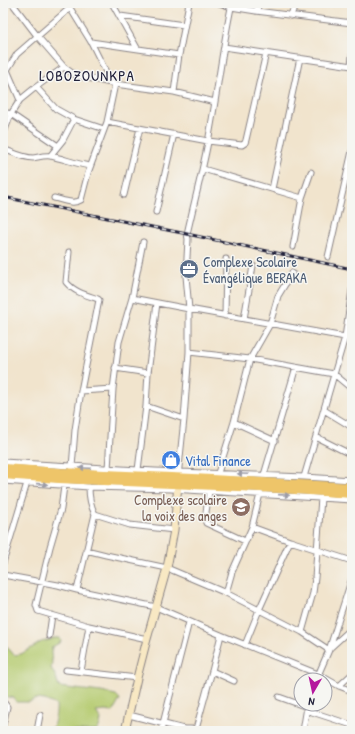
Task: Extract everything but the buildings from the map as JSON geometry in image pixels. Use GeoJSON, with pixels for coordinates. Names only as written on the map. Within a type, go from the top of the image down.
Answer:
{"type":"FeatureCollection","features":[{"type":"Feature","properties":{"kind":"highway"},"geometry":{"type":"LineString","coordinates":[[3,468],[352,494]]}},
{"type":"Feature","properties":{"kind":"highway"},"geometry":{"type":"LineString","coordinates":[[3,475],[59,479],[351,483]]}},
{"type":"Feature","properties":{"kind":"main road"},"geometry":{"type":"LineString","coordinates":[[125,731],[147,639],[167,568],[174,530],[178,481]]}},
{"type":"Feature","properties":{"kind":"street"},"geometry":{"type":"LineString","coordinates":[[12,3],[38,37],[64,67],[75,75],[113,83],[174,92],[215,102]]}},
{"type":"Feature","properties":{"kind":"street"},"geometry":{"type":"LineString","coordinates":[[112,3],[137,48]]}},
{"type":"Feature","properties":{"kind":"street"},"geometry":{"type":"LineString","coordinates":[[174,92],[184,25],[189,3]]}},
{"type":"Feature","properties":{"kind":"street"},"geometry":{"type":"LineString","coordinates":[[219,3],[256,11],[352,23]]}},
{"type":"Feature","properties":{"kind":"street"},"geometry":{"type":"LineString","coordinates":[[256,11],[260,3]]}},
{"type":"Feature","properties":{"kind":"street"},"geometry":{"type":"LineString","coordinates":[[290,16],[297,3]]}},
{"type":"Feature","properties":{"kind":"street"},"geometry":{"type":"LineString","coordinates":[[178,481],[189,352],[189,309],[186,276],[187,234],[203,169],[232,5]]}},
{"type":"Feature","properties":{"kind":"street"},"geometry":{"type":"LineString","coordinates":[[20,100],[5,70],[17,54],[38,37],[69,6],[91,42],[113,83],[107,122],[90,166],[81,200],[73,203],[54,198]]}},
{"type":"Feature","properties":{"kind":"street"},"geometry":{"type":"LineString","coordinates":[[120,16],[184,25]]}},
{"type":"Feature","properties":{"kind":"street"},"geometry":{"type":"LineString","coordinates":[[91,42],[179,55]]}},
{"type":"Feature","properties":{"kind":"street"},"geometry":{"type":"LineString","coordinates":[[224,47],[351,66],[352,56]]}},
{"type":"Feature","properties":{"kind":"street"},"geometry":{"type":"LineString","coordinates":[[107,122],[208,141],[242,145],[245,143],[266,53]]}},
{"type":"Feature","properties":{"kind":"street"},"geometry":{"type":"LineString","coordinates":[[272,189],[300,58]]}},
{"type":"Feature","properties":{"kind":"street"},"geometry":{"type":"LineString","coordinates":[[3,135],[11,114],[20,100],[64,67]]}},
{"type":"Feature","properties":{"kind":"street"},"geometry":{"type":"LineString","coordinates":[[36,87],[56,109],[74,119],[104,129]]}},
{"type":"Feature","properties":{"kind":"street"},"geometry":{"type":"LineString","coordinates":[[3,112],[11,114],[58,146]]}},
{"type":"Feature","properties":{"kind":"street"},"geometry":{"type":"LineString","coordinates":[[50,156],[63,140],[74,119]]}},
{"type":"Feature","properties":{"kind":"street"},"geometry":{"type":"LineString","coordinates":[[124,195],[140,128]]}},
{"type":"Feature","properties":{"kind":"street"},"geometry":{"type":"LineString","coordinates":[[156,212],[174,134]]}},
{"type":"Feature","properties":{"kind":"street"},"geometry":{"type":"LineString","coordinates":[[3,149],[21,156],[32,158],[50,156],[90,166]]}},
{"type":"Feature","properties":{"kind":"street"},"geometry":{"type":"LineString","coordinates":[[328,257],[352,152]]}},
{"type":"Feature","properties":{"kind":"street"},"geometry":{"type":"LineString","coordinates":[[203,169],[302,198]]}},
{"type":"Feature","properties":{"kind":"street"},"geometry":{"type":"LineString","coordinates":[[293,247],[302,198],[311,172]]}},
{"type":"Feature","properties":{"kind":"street"},"geometry":{"type":"LineString","coordinates":[[108,469],[113,389],[119,342],[132,298],[143,242]]}},
{"type":"Feature","properties":{"kind":"street"},"geometry":{"type":"LineString","coordinates":[[69,252],[66,282],[73,289],[99,300],[81,391],[75,430],[72,467]]}},
{"type":"Feature","properties":{"kind":"street"},"geometry":{"type":"LineString","coordinates":[[225,316],[226,259]]}},
{"type":"Feature","properties":{"kind":"street"},"geometry":{"type":"LineString","coordinates":[[244,319],[253,266]]}},
{"type":"Feature","properties":{"kind":"street"},"geometry":{"type":"LineString","coordinates":[[218,473],[234,422],[250,358],[270,324],[278,296],[292,272]]}},
{"type":"Feature","properties":{"kind":"street"},"geometry":{"type":"LineString","coordinates":[[304,477],[345,337],[352,290]]}},
{"type":"Feature","properties":{"kind":"street"},"geometry":{"type":"LineString","coordinates":[[132,298],[345,337],[352,340]]}},
{"type":"Feature","properties":{"kind":"street"},"geometry":{"type":"LineString","coordinates":[[138,470],[157,303]]}},
{"type":"Feature","properties":{"kind":"street"},"geometry":{"type":"LineString","coordinates":[[189,352],[250,358],[334,374],[352,389]]}},
{"type":"Feature","properties":{"kind":"street"},"geometry":{"type":"LineString","coordinates":[[264,475],[296,366]]}},
{"type":"Feature","properties":{"kind":"street"},"geometry":{"type":"LineString","coordinates":[[115,368],[148,373]]}},
{"type":"Feature","properties":{"kind":"street"},"geometry":{"type":"LineString","coordinates":[[81,391],[113,389]]}},
{"type":"Feature","properties":{"kind":"street"},"geometry":{"type":"LineString","coordinates":[[146,406],[184,419]]}},
{"type":"Feature","properties":{"kind":"street"},"geometry":{"type":"LineString","coordinates":[[324,410],[352,427]]}},
{"type":"Feature","properties":{"kind":"street"},"geometry":{"type":"LineString","coordinates":[[234,422],[275,441]]}},
{"type":"Feature","properties":{"kind":"street"},"geometry":{"type":"LineString","coordinates":[[316,437],[352,455]]}},
{"type":"Feature","properties":{"kind":"street"},"geometry":{"type":"LineString","coordinates":[[3,462],[138,470],[178,481],[209,492],[352,500]]}},
{"type":"Feature","properties":{"kind":"street"},"geometry":{"type":"LineString","coordinates":[[3,481],[89,487],[178,481],[218,473],[304,477],[351,483],[352,473]]}},
{"type":"Feature","properties":{"kind":"street"},"geometry":{"type":"LineString","coordinates":[[3,563],[27,483]]}},
{"type":"Feature","properties":{"kind":"street"},"geometry":{"type":"LineString","coordinates":[[64,486],[61,509],[36,606],[38,611],[89,626],[147,639]]}},
{"type":"Feature","properties":{"kind":"street"},"geometry":{"type":"LineString","coordinates":[[77,590],[95,514],[90,503],[89,487]]}},
{"type":"Feature","properties":{"kind":"street"},"geometry":{"type":"LineString","coordinates":[[209,492],[205,519],[206,523],[245,542]]}},
{"type":"Feature","properties":{"kind":"street"},"geometry":{"type":"LineString","coordinates":[[226,593],[232,572],[252,527],[260,494]]}},
{"type":"Feature","properties":{"kind":"street"},"geometry":{"type":"LineString","coordinates":[[302,632],[313,593],[318,550],[321,498]]}},
{"type":"Feature","properties":{"kind":"street"},"geometry":{"type":"LineString","coordinates":[[95,514],[130,525],[174,530]]}},
{"type":"Feature","properties":{"kind":"street"},"geometry":{"type":"LineString","coordinates":[[252,527],[290,541],[352,560]]}},
{"type":"Feature","properties":{"kind":"street"},"geometry":{"type":"LineString","coordinates":[[245,645],[290,541]]}},
{"type":"Feature","properties":{"kind":"street"},"geometry":{"type":"LineString","coordinates":[[86,550],[167,568],[226,593],[302,632],[329,650]]}},
{"type":"Feature","properties":{"kind":"street"},"geometry":{"type":"LineString","coordinates":[[3,575],[58,585],[156,607],[189,622],[313,672]]}},
{"type":"Feature","properties":{"kind":"street"},"geometry":{"type":"LineString","coordinates":[[319,672],[329,650],[352,578]]}},
{"type":"Feature","properties":{"kind":"street"},"geometry":{"type":"LineString","coordinates":[[49,636],[52,615]]}},
{"type":"Feature","properties":{"kind":"street"},"geometry":{"type":"LineString","coordinates":[[161,731],[189,622]]}},
{"type":"Feature","properties":{"kind":"street"},"geometry":{"type":"LineString","coordinates":[[81,672],[89,626]]}},
{"type":"Feature","properties":{"kind":"street"},"geometry":{"type":"LineString","coordinates":[[329,650],[352,628]]}},
{"type":"Feature","properties":{"kind":"street"},"geometry":{"type":"LineString","coordinates":[[129,715],[184,729],[199,730],[221,635]]}},
{"type":"Feature","properties":{"kind":"street"},"geometry":{"type":"LineString","coordinates":[[66,670],[137,678]]}},
{"type":"Feature","properties":{"kind":"street"},"geometry":{"type":"LineString","coordinates":[[212,671],[234,681]]}},
{"type":"Feature","properties":{"kind":"street"},"geometry":{"type":"LineString","coordinates":[[339,686],[352,674]]}},
{"type":"Feature","properties":{"kind":"street"},"geometry":{"type":"LineString","coordinates":[[333,683],[352,691]]}},
{"type":"Feature","properties":{"kind":"street"},"geometry":{"type":"LineString","coordinates":[[279,697],[293,702]]}},
{"type":"Feature","properties":{"kind":"street"},"geometry":{"type":"LineString","coordinates":[[3,702],[7,707],[3,725]]}},
{"type":"Feature","properties":{"kind":"street"},"geometry":{"type":"LineString","coordinates":[[303,731],[306,712]]}},
{"type":"Feature","properties":{"kind":"street"},"geometry":{"type":"LineString","coordinates":[[320,712],[352,725]]}},
{"type":"Feature","properties":{"kind":"street"},"geometry":{"type":"LineString","coordinates":[[37,731],[40,715]]}},
{"type":"Feature","properties":{"kind":"green space"},"geometry":{"type":"Polygon","coordinates":[[[54,638],[60,638],[61,642],[52,647],[51,653],[51,668],[59,687],[101,692],[116,695],[120,699],[113,712],[96,712],[101,719],[97,731],[52,731],[56,715],[56,705],[45,700],[36,699],[29,702],[16,702],[14,698],[3,696],[3,642],[14,655],[21,654],[41,642],[54,638]]]}},
{"type":"Feature","properties":{"kind":"railway"},"geometry":{"type":"LineString","coordinates":[[3,197],[352,269]]}},
{"type":"Feature","properties":{"kind":"place","name":"Complexe Scolaire Évangélique BERAKA"},"geometry":{"type":"Point","coordinates":[189,269]}},
{"type":"Feature","properties":{"kind":"place","name":"Vital Finance"},"geometry":{"type":"Point","coordinates":[171,460]}},
{"type":"Feature","properties":{"kind":"place","name":"Complexe scolaire la voix des anges"},"geometry":{"type":"Point","coordinates":[241,507]}},
{"type":"Feature","properties":{"kind":"district","name":"LOBOZOUNKPA"},"geometry":{"type":"Point","coordinates":[87,75]}}]}
